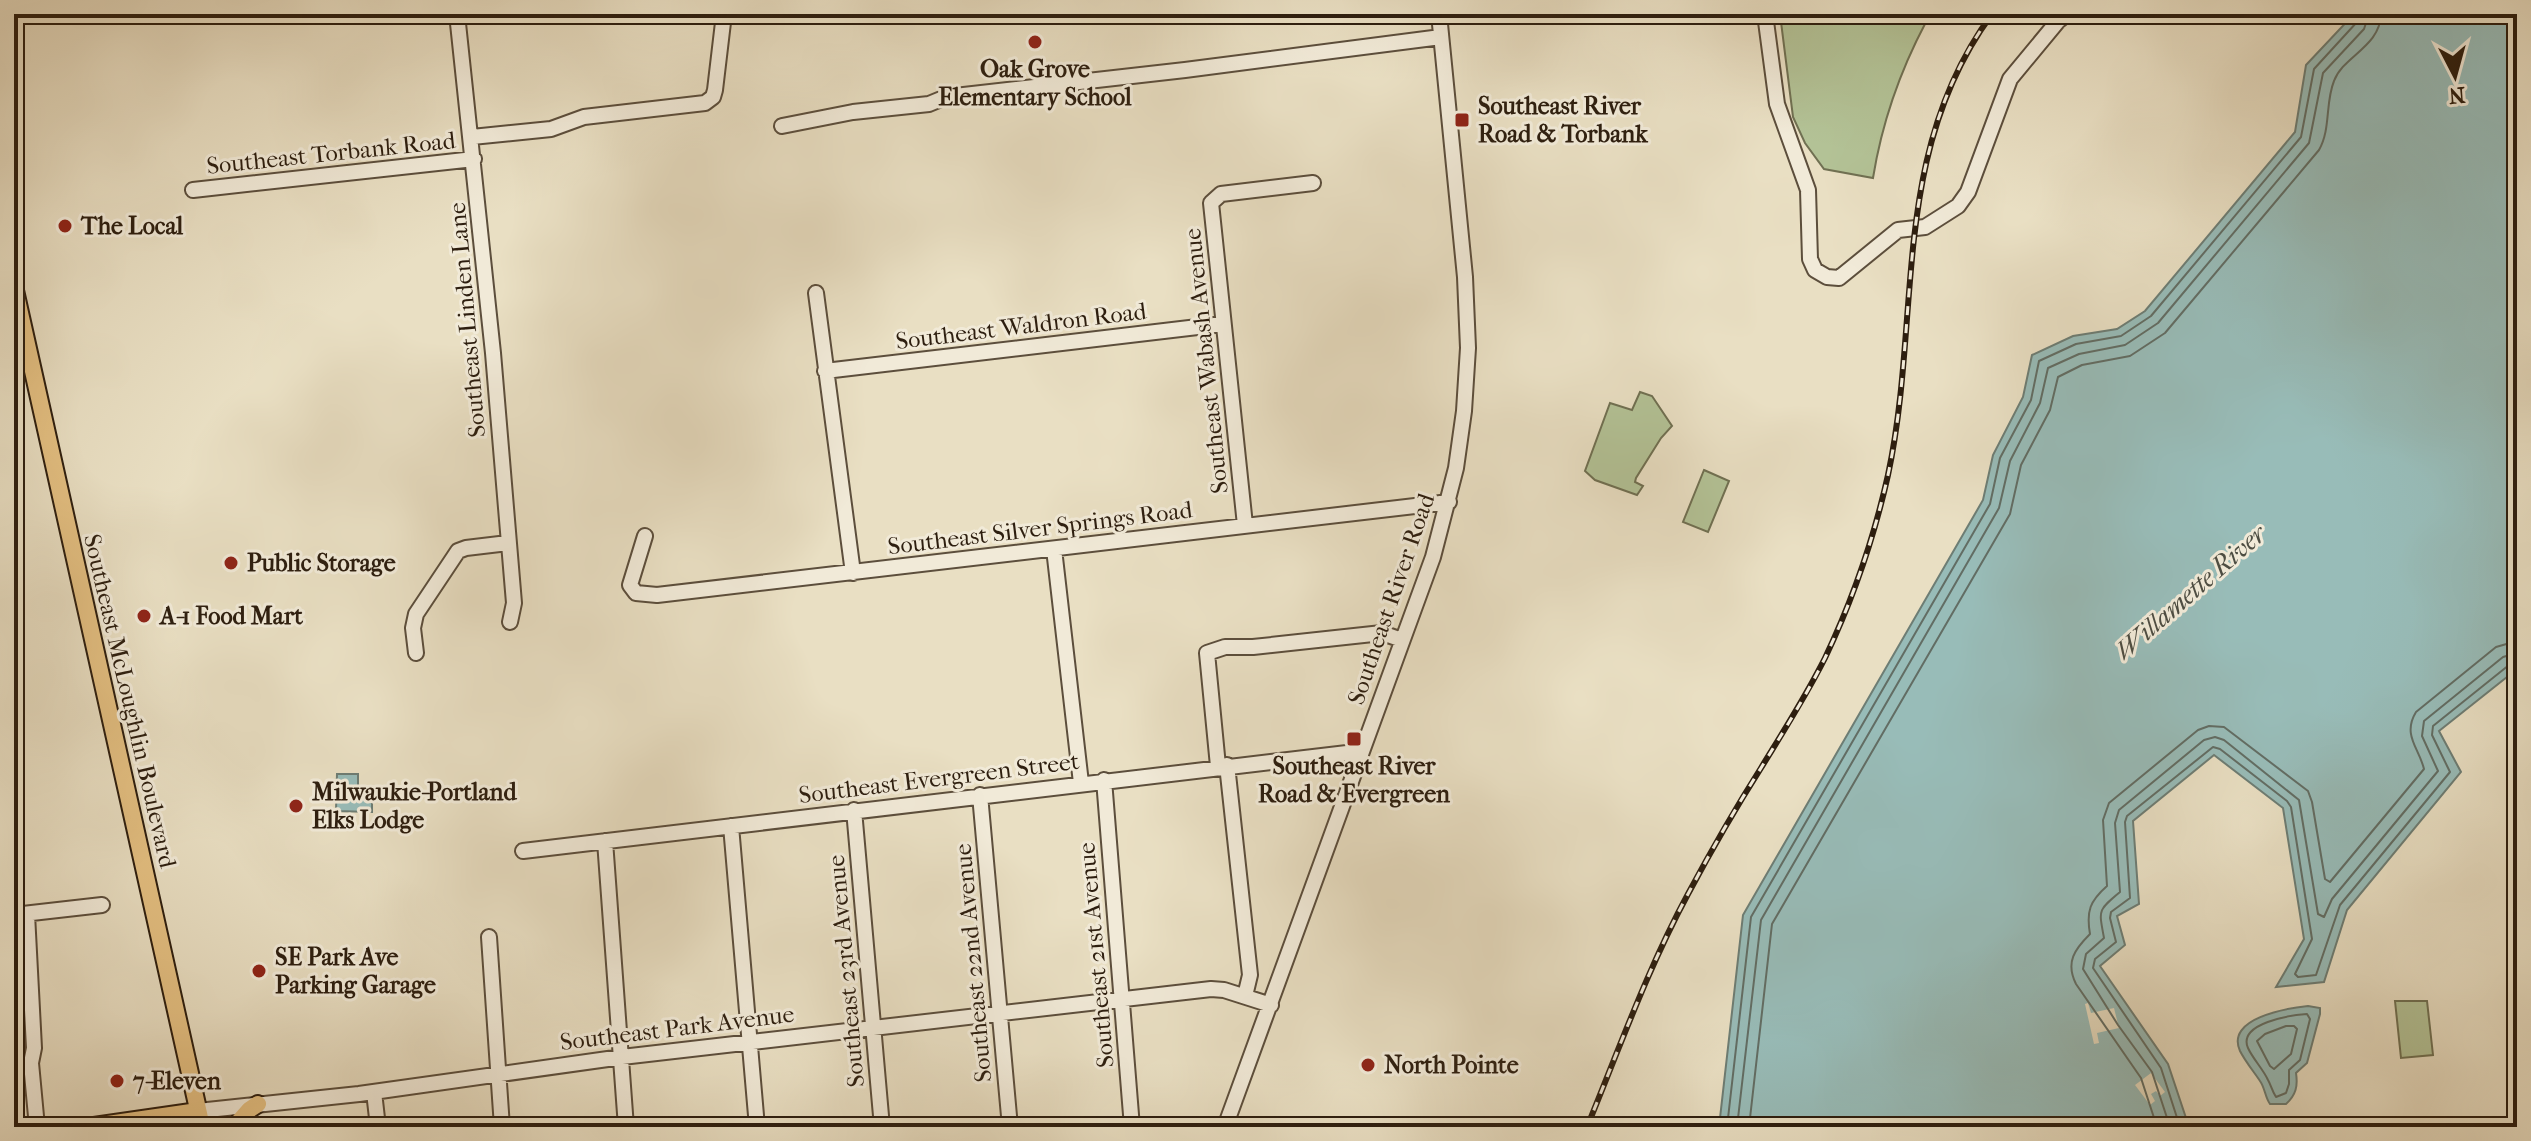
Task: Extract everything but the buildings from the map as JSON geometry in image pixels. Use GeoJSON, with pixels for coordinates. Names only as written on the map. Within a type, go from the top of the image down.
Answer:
{"type":"FeatureCollection","features":[{"type":"Feature","properties":{"kind":"main road","name":"Southeast McLoughlin Boulevard"},"geometry":{"type":"LineString","coordinates":[[14,286],[200,1119]]}},
{"type":"Feature","properties":{"kind":"main road"},"geometry":{"type":"LineString","coordinates":[[234,1127],[258,1104]]}},
{"type":"Feature","properties":{"kind":"main road","name":"Southeast Park Avenue"},"geometry":{"type":"LineString","coordinates":[[87,1127],[200,1119]]}},
{"type":"Feature","properties":{"kind":"street","name":"Southeast Linden Lane"},"geometry":{"type":"LineString","coordinates":[[457,14],[494,364],[514,603],[510,622]]}},
{"type":"Feature","properties":{"kind":"street"},"geometry":{"type":"LineString","coordinates":[[472,137],[551,129],[584,117],[705,103],[713,97],[715,90],[724,14]]}},
{"type":"Feature","properties":{"kind":"street","name":"Southeast River Road"},"geometry":{"type":"LineString","coordinates":[[1225,1127],[1433,557],[1449,502],[1461,434],[1468,348],[1465,277],[1439,14]]}},
{"type":"Feature","properties":{"kind":"street"},"geometry":{"type":"LineString","coordinates":[[1765,14],[1777,104],[1808,190],[1810,259],[1815,270],[1827,277],[1839,278],[1898,230],[1925,227],[1958,206],[1968,192],[2010,79],[2067,14]]}},
{"type":"Feature","properties":{"kind":"street"},"geometry":{"type":"LineString","coordinates":[[782,126],[853,112],[929,104],[946,97],[1441,37]]}},
{"type":"Feature","properties":{"kind":"street","name":"Southeast Torbank Road"},"geometry":{"type":"LineString","coordinates":[[193,190],[474,159]]}},
{"type":"Feature","properties":{"kind":"street","name":"Southeast Wabash Avenue"},"geometry":{"type":"LineString","coordinates":[[1245,525],[1211,203],[1221,194],[1313,183]]}},
{"type":"Feature","properties":{"kind":"street"},"geometry":{"type":"LineString","coordinates":[[816,293],[853,573]]}},
{"type":"Feature","properties":{"kind":"street","name":"Southeast Waldron Road"},"geometry":{"type":"LineString","coordinates":[[825,371],[1223,324]]}},
{"type":"Feature","properties":{"kind":"street","name":"Southeast Silver Springs Road"},"geometry":{"type":"LineString","coordinates":[[645,536],[631,588],[636,593],[657,595],[1449,502]]}},
{"type":"Feature","properties":{"kind":"street"},"geometry":{"type":"LineString","coordinates":[[416,653],[413,628],[416,614],[458,551],[508,543]]}},
{"type":"Feature","properties":{"kind":"street"},"geometry":{"type":"LineString","coordinates":[[1054,549],[1081,783]]}},
{"type":"Feature","properties":{"kind":"street"},"geometry":{"type":"LineString","coordinates":[[1245,996],[1250,975],[1207,653],[1225,647],[1253,647],[1382,633],[1402,640]]}},
{"type":"Feature","properties":{"kind":"street","name":"Southeast Evergreen Street"},"geometry":{"type":"LineString","coordinates":[[523,851],[1222,766],[1347,753],[1360,757]]}},
{"type":"Feature","properties":{"kind":"street","name":"Southeast 21st Avenue"},"geometry":{"type":"LineString","coordinates":[[1104,780],[1132,1127]]}},
{"type":"Feature","properties":{"kind":"street","name":"Southeast 22nd Avenue"},"geometry":{"type":"LineString","coordinates":[[980,795],[1010,1127]]}},
{"type":"Feature","properties":{"kind":"street","name":"Southeast 23rd Avenue"},"geometry":{"type":"LineString","coordinates":[[854,810],[882,1127]]}},
{"type":"Feature","properties":{"kind":"street"},"geometry":{"type":"LineString","coordinates":[[731,826],[757,1127]]}},
{"type":"Feature","properties":{"kind":"street"},"geometry":{"type":"LineString","coordinates":[[605,841],[626,1127]]}},
{"type":"Feature","properties":{"kind":"street"},"geometry":{"type":"LineString","coordinates":[[37,1127],[31,1063],[34,1048],[20,914],[102,905]]}},
{"type":"Feature","properties":{"kind":"street"},"geometry":{"type":"LineString","coordinates":[[489,937],[502,1127]]}},
{"type":"Feature","properties":{"kind":"street","name":"Southeast Park Avenue"},"geometry":{"type":"LineString","coordinates":[[200,1119],[258,1104],[374,1092],[622,1057],[1211,989],[1271,1005]]}},
{"type":"Feature","properties":{"kind":"street"},"geometry":{"type":"LineString","coordinates":[[374,1092],[378,1127]]}},
{"type":"Feature","properties":{"kind":"green space"},"geometry":{"type":"Polygon","coordinates":[[[1780,14],[1925,14],[1926,22],[1900,79],[1887,117],[1873,178],[1824,169],[1805,143],[1793,117],[1780,14]]]}},
{"type":"Feature","properties":{"kind":"green space"},"geometry":{"type":"Polygon","coordinates":[[[1640,392],[1652,396],[1672,426],[1636,478],[1635,482],[1643,486],[1637,495],[1595,480],[1585,471],[1610,403],[1632,410],[1640,392]]]}},
{"type":"Feature","properties":{"kind":"green space"},"geometry":{"type":"Polygon","coordinates":[[[1704,470],[1729,481],[1708,532],[1683,522],[1704,470]]]}},
{"type":"Feature","properties":{"kind":"green space"},"geometry":{"type":"Polygon","coordinates":[[[2395,1001],[2427,1001],[2433,1055],[2401,1058],[2395,1001]]]}},
{"type":"Feature","properties":{"kind":"water","name":"Willamette River"},"geometry":{"type":"Polygon","coordinates":[[[2354,14],[2517,14],[2517,669],[2439,731],[2461,772],[2347,910],[2324,982],[2276,987],[2304,939],[2283,808],[2214,755],[2133,821],[2139,904],[2117,916],[2125,945],[2100,966],[2168,1064],[2189,1127],[1719,1127],[1743,915],[1983,500],[1993,455],[2023,397],[2032,355],[2073,336],[2117,329],[2145,311],[2295,132],[2306,65],[2354,14]]]}},
{"type":"Feature","properties":{"kind":"water"},"geometry":{"type":"Polygon","coordinates":[[[337,774],[358,774],[358,796],[372,796],[372,812],[336,811],[337,774]]]}},
{"type":"Feature","properties":{"kind":"water"},"geometry":{"type":"Polygon","coordinates":[[[2308,1006],[2320,1008],[2320,1014],[2307,1063],[2296,1073],[2296,1090],[2289,1101],[2286,1104],[2270,1104],[2262,1084],[2240,1051],[2238,1040],[2241,1030],[2274,1012],[2308,1006]]]}},
{"type":"Feature","properties":{"kind":"pier"},"geometry":{"type":"Polygon","coordinates":[[[2088,1003],[2091,1013],[2114,1008],[2119,1028],[2097,1033],[2099,1043],[2094,1044],[2085,1004],[2088,1003]]]}},
{"type":"Feature","properties":{"kind":"pier"},"geometry":{"type":"Polygon","coordinates":[[[2151,1073],[2165,1092],[2160,1096],[2156,1091],[2151,1094],[2155,1101],[2150,1105],[2135,1085],[2151,1073]]]}},
{"type":"Feature","properties":{"kind":"railway"},"geometry":{"type":"LineString","coordinates":[[1587,1127],[1673,922],[1723,830],[1818,672],[1854,591],[1888,475],[1898,415],[1914,237],[1923,179],[1937,123],[1959,67],[1992,14]]}},
{"type":"Feature","properties":{"kind":"place","name":"Oak Grove Elementary School"},"geometry":{"type":"Point","coordinates":[1035,42]}},
{"type":"Feature","properties":{"kind":"place","name":"Southeast River Road & Torbank"},"geometry":{"type":"Point","coordinates":[1462,120]}},
{"type":"Feature","properties":{"kind":"place","name":"The Local"},"geometry":{"type":"Point","coordinates":[65,226]}},
{"type":"Feature","properties":{"kind":"place","name":"Public Storage"},"geometry":{"type":"Point","coordinates":[231,563]}},
{"type":"Feature","properties":{"kind":"place","name":"A-1 Food Mart"},"geometry":{"type":"Point","coordinates":[144,616]}},
{"type":"Feature","properties":{"kind":"place","name":"Southeast River Road & Evergreen"},"geometry":{"type":"Point","coordinates":[1354,739]}},
{"type":"Feature","properties":{"kind":"place","name":"Milwaukie-Portland Elks Lodge"},"geometry":{"type":"Point","coordinates":[296,806]}},
{"type":"Feature","properties":{"kind":"place","name":"SE Park Ave Parking Garage"},"geometry":{"type":"Point","coordinates":[259,971]}},
{"type":"Feature","properties":{"kind":"place","name":"North Pointe"},"geometry":{"type":"Point","coordinates":[1368,1065]}},
{"type":"Feature","properties":{"kind":"place","name":"7-Eleven"},"geometry":{"type":"Point","coordinates":[117,1081]}}]}
